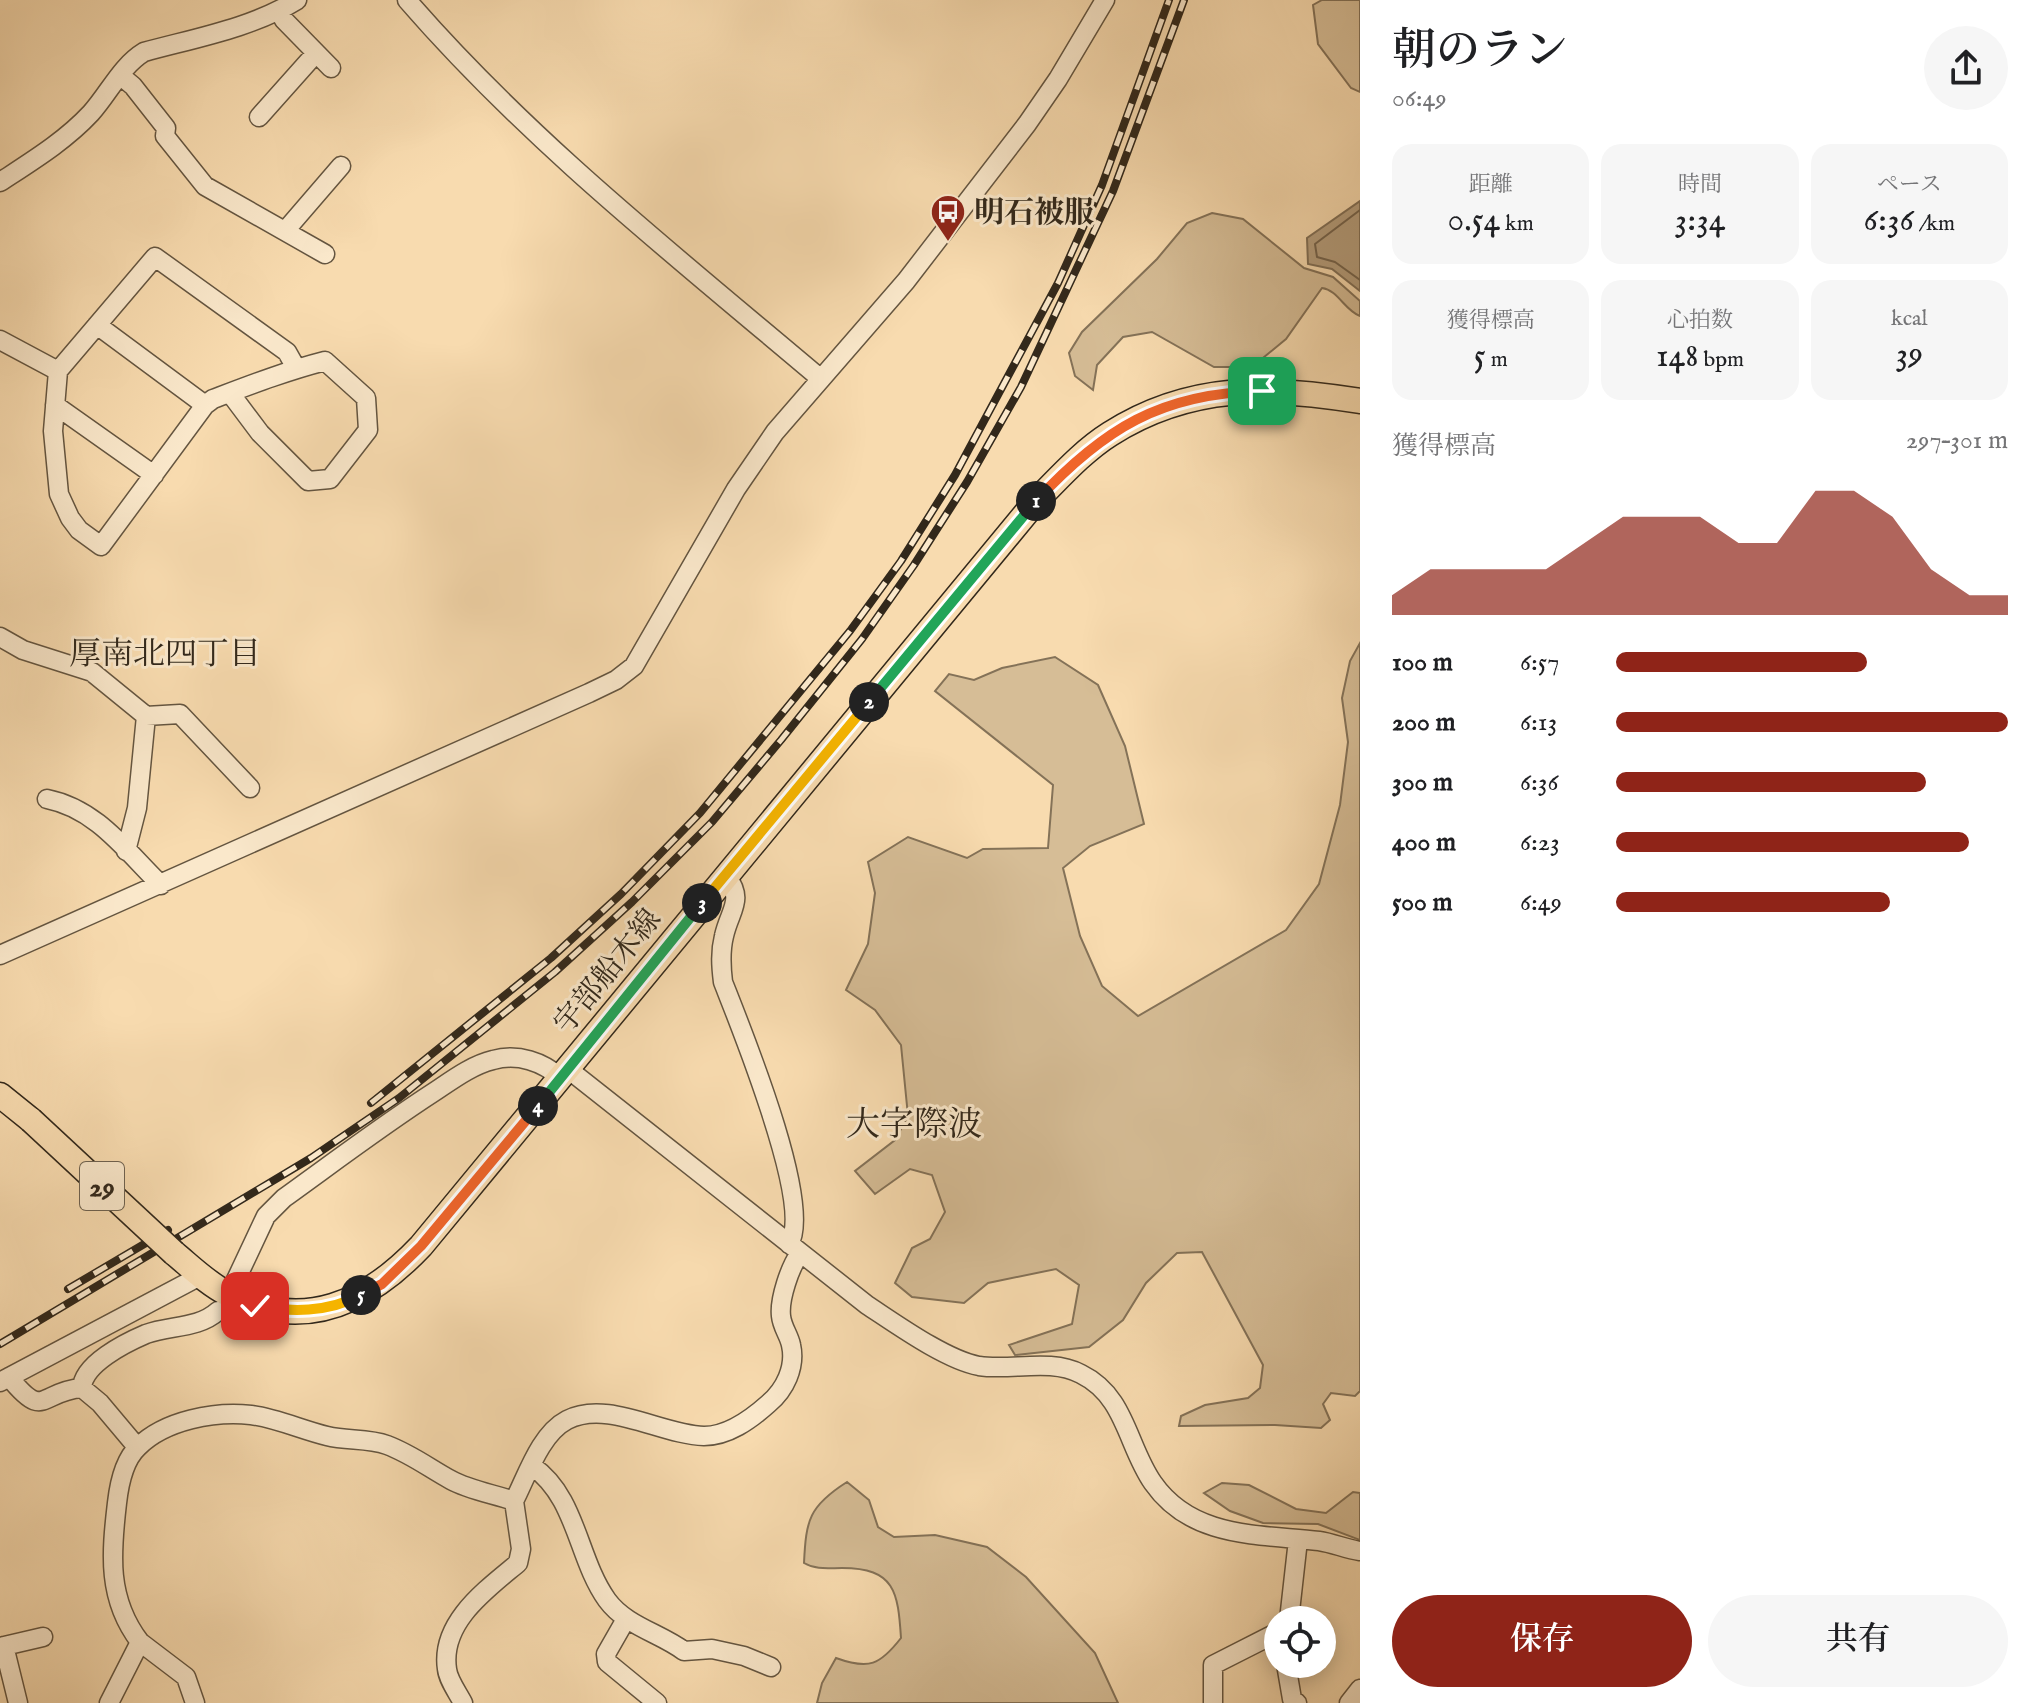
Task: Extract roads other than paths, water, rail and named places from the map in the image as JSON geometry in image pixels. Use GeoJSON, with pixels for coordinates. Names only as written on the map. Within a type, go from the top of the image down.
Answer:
{"type":"FeatureCollection","features":[{"type":"Feature","properties":{"kind":"main road","name":"宇部船木線"},"geometry":{"type":"LineString","coordinates":[[0,1095],[200,1276],[226,1293],[255,1306],[281,1310],[330,1307],[367,1292],[392,1275],[421,1246],[1037,500],[1077,460],[1108,435],[1168,405],[1196,396],[1225,392],[1308,392],[1360,401]]}},
{"type":"Feature","properties":{"kind":"street"},"geometry":{"type":"LineString","coordinates":[[0,182],[75,130],[131,60],[144,52],[279,11],[297,0]]}},
{"type":"Feature","properties":{"kind":"street"},"geometry":{"type":"LineString","coordinates":[[407,0],[436,33],[579,174],[821,379]]}},
{"type":"Feature","properties":{"kind":"street"},"geometry":{"type":"LineString","coordinates":[[0,955],[616,680],[634,666],[736,489],[775,432],[906,281],[1027,124],[1105,0]]}},
{"type":"Feature","properties":{"kind":"street"},"geometry":{"type":"LineString","coordinates":[[279,11],[331,68]]}},
{"type":"Feature","properties":{"kind":"street"},"geometry":{"type":"LineString","coordinates":[[259,117],[316,53]]}},
{"type":"Feature","properties":{"kind":"street"},"geometry":{"type":"LineString","coordinates":[[121,76],[133,86],[166,128],[165,136],[205,186],[325,254]]}},
{"type":"Feature","properties":{"kind":"street"},"geometry":{"type":"LineString","coordinates":[[285,231],[341,166]]}},
{"type":"Feature","properties":{"kind":"street"},"geometry":{"type":"LineString","coordinates":[[230,393],[260,433],[308,481],[330,479],[368,430],[366,398],[325,361],[296,368],[230,393],[205,405],[101,546],[79,530],[59,494],[53,431],[58,371],[155,257],[287,352],[296,368]]}},
{"type":"Feature","properties":{"kind":"street"},"geometry":{"type":"LineString","coordinates":[[97,325],[205,405]]}},
{"type":"Feature","properties":{"kind":"street"},"geometry":{"type":"LineString","coordinates":[[0,340],[58,371]]}},
{"type":"Feature","properties":{"kind":"street"},"geometry":{"type":"LineString","coordinates":[[55,405],[154,475]]}},
{"type":"Feature","properties":{"kind":"street"},"geometry":{"type":"LineString","coordinates":[[0,637],[23,650],[92,672],[146,716],[180,714],[250,788]]}},
{"type":"Feature","properties":{"kind":"street"},"geometry":{"type":"LineString","coordinates":[[126,851],[137,808],[146,716]]}},
{"type":"Feature","properties":{"kind":"street"},"geometry":{"type":"LineString","coordinates":[[47,799],[69,803],[84,812],[116,839],[161,885]]}},
{"type":"Feature","properties":{"kind":"street"},"geometry":{"type":"LineString","coordinates":[[463,1703],[447,1670],[448,1643],[478,1596],[518,1563],[521,1549],[514,1501],[542,1446],[554,1431],[566,1420],[600,1413],[703,1436],[722,1433],[738,1426],[770,1403],[785,1383],[793,1365],[781,1308],[795,1261],[795,1223],[783,1149],[723,982],[721,962],[724,934],[736,906],[735,887],[726,875]]}},
{"type":"Feature","properties":{"kind":"street"},"geometry":{"type":"LineString","coordinates":[[234,1284],[266,1216],[284,1198],[409,1108],[451,1081],[495,1059],[545,1064],[564,1073],[867,1305],[961,1361],[978,1366],[1058,1367],[1086,1376],[1114,1400],[1152,1482],[1180,1509],[1237,1534],[1323,1541],[1360,1551]]}},
{"type":"Feature","properties":{"kind":"street"},"geometry":{"type":"LineString","coordinates":[[137,1447],[100,1403],[82,1388],[70,1389],[40,1403],[29,1401],[4,1380],[200,1276]]}},
{"type":"Feature","properties":{"kind":"street"},"geometry":{"type":"LineString","coordinates":[[82,1388],[82,1378],[95,1362],[147,1334],[199,1322],[218,1311]]}},
{"type":"Feature","properties":{"kind":"street"},"geometry":{"type":"LineString","coordinates":[[195,1703],[186,1677],[140,1642],[122,1616],[114,1584],[112,1543],[122,1477],[137,1447],[157,1433],[190,1419],[217,1413],[254,1415],[333,1438],[383,1443],[409,1454],[453,1481],[514,1501]]}},
{"type":"Feature","properties":{"kind":"street"},"geometry":{"type":"LineString","coordinates":[[532,1466],[552,1483],[582,1540],[608,1601],[626,1619],[684,1651],[712,1649],[744,1656],[771,1667]]}},
{"type":"Feature","properties":{"kind":"street"},"geometry":{"type":"LineString","coordinates":[[1291,1606],[1298,1540]]}},
{"type":"Feature","properties":{"kind":"street"},"geometry":{"type":"LineString","coordinates":[[626,1619],[606,1654],[607,1662],[657,1703]]}},
{"type":"Feature","properties":{"kind":"street"},"geometry":{"type":"LineString","coordinates":[[18,1703],[2,1647],[43,1637]]}},
{"type":"Feature","properties":{"kind":"street"},"geometry":{"type":"LineString","coordinates":[[1213,1703],[1213,1665],[1264,1639]]}},
{"type":"Feature","properties":{"kind":"street"},"geometry":{"type":"LineString","coordinates":[[109,1703],[140,1642]]}},
{"type":"Feature","properties":{"kind":"street"},"geometry":{"type":"LineString","coordinates":[[1288,1678],[1292,1699],[1297,1703]]}},
{"type":"Feature","properties":{"kind":"street"},"geometry":{"type":"LineString","coordinates":[[1349,1703],[1360,1689]]}},
{"type":"Feature","properties":{"kind":"water"},"geometry":{"type":"Polygon","coordinates":[[[1360,201],[1360,291],[1332,269],[1308,264],[1307,238],[1360,201]]]}},
{"type":"Feature","properties":{"kind":"railway"},"geometry":{"type":"LineString","coordinates":[[371,1103],[551,958],[621,894],[700,813],[850,631],[901,561],[955,475],[1058,283],[1102,185],[1169,0]]}},
{"type":"Feature","properties":{"kind":"railway"},"geometry":{"type":"LineString","coordinates":[[0,1344],[311,1158],[399,1098],[555,972],[632,902],[712,822],[862,639],[967,482],[1021,387],[1113,191],[1184,0]]}},
{"type":"Feature","properties":{"kind":"railway"},"geometry":{"type":"LineString","coordinates":[[68,1289],[168,1230]]}},
{"type":"Feature","properties":{"kind":"place","name":"明石被服"},"geometry":{"type":"Point","coordinates":[948,243]}},
{"type":"Feature","properties":{"kind":"district","name":"厚南北四丁目"},"geometry":{"type":"Point","coordinates":[165,653]}},
{"type":"Feature","properties":{"kind":"district","name":"大字際波"},"geometry":{"type":"Point","coordinates":[914,1123]}}]}
